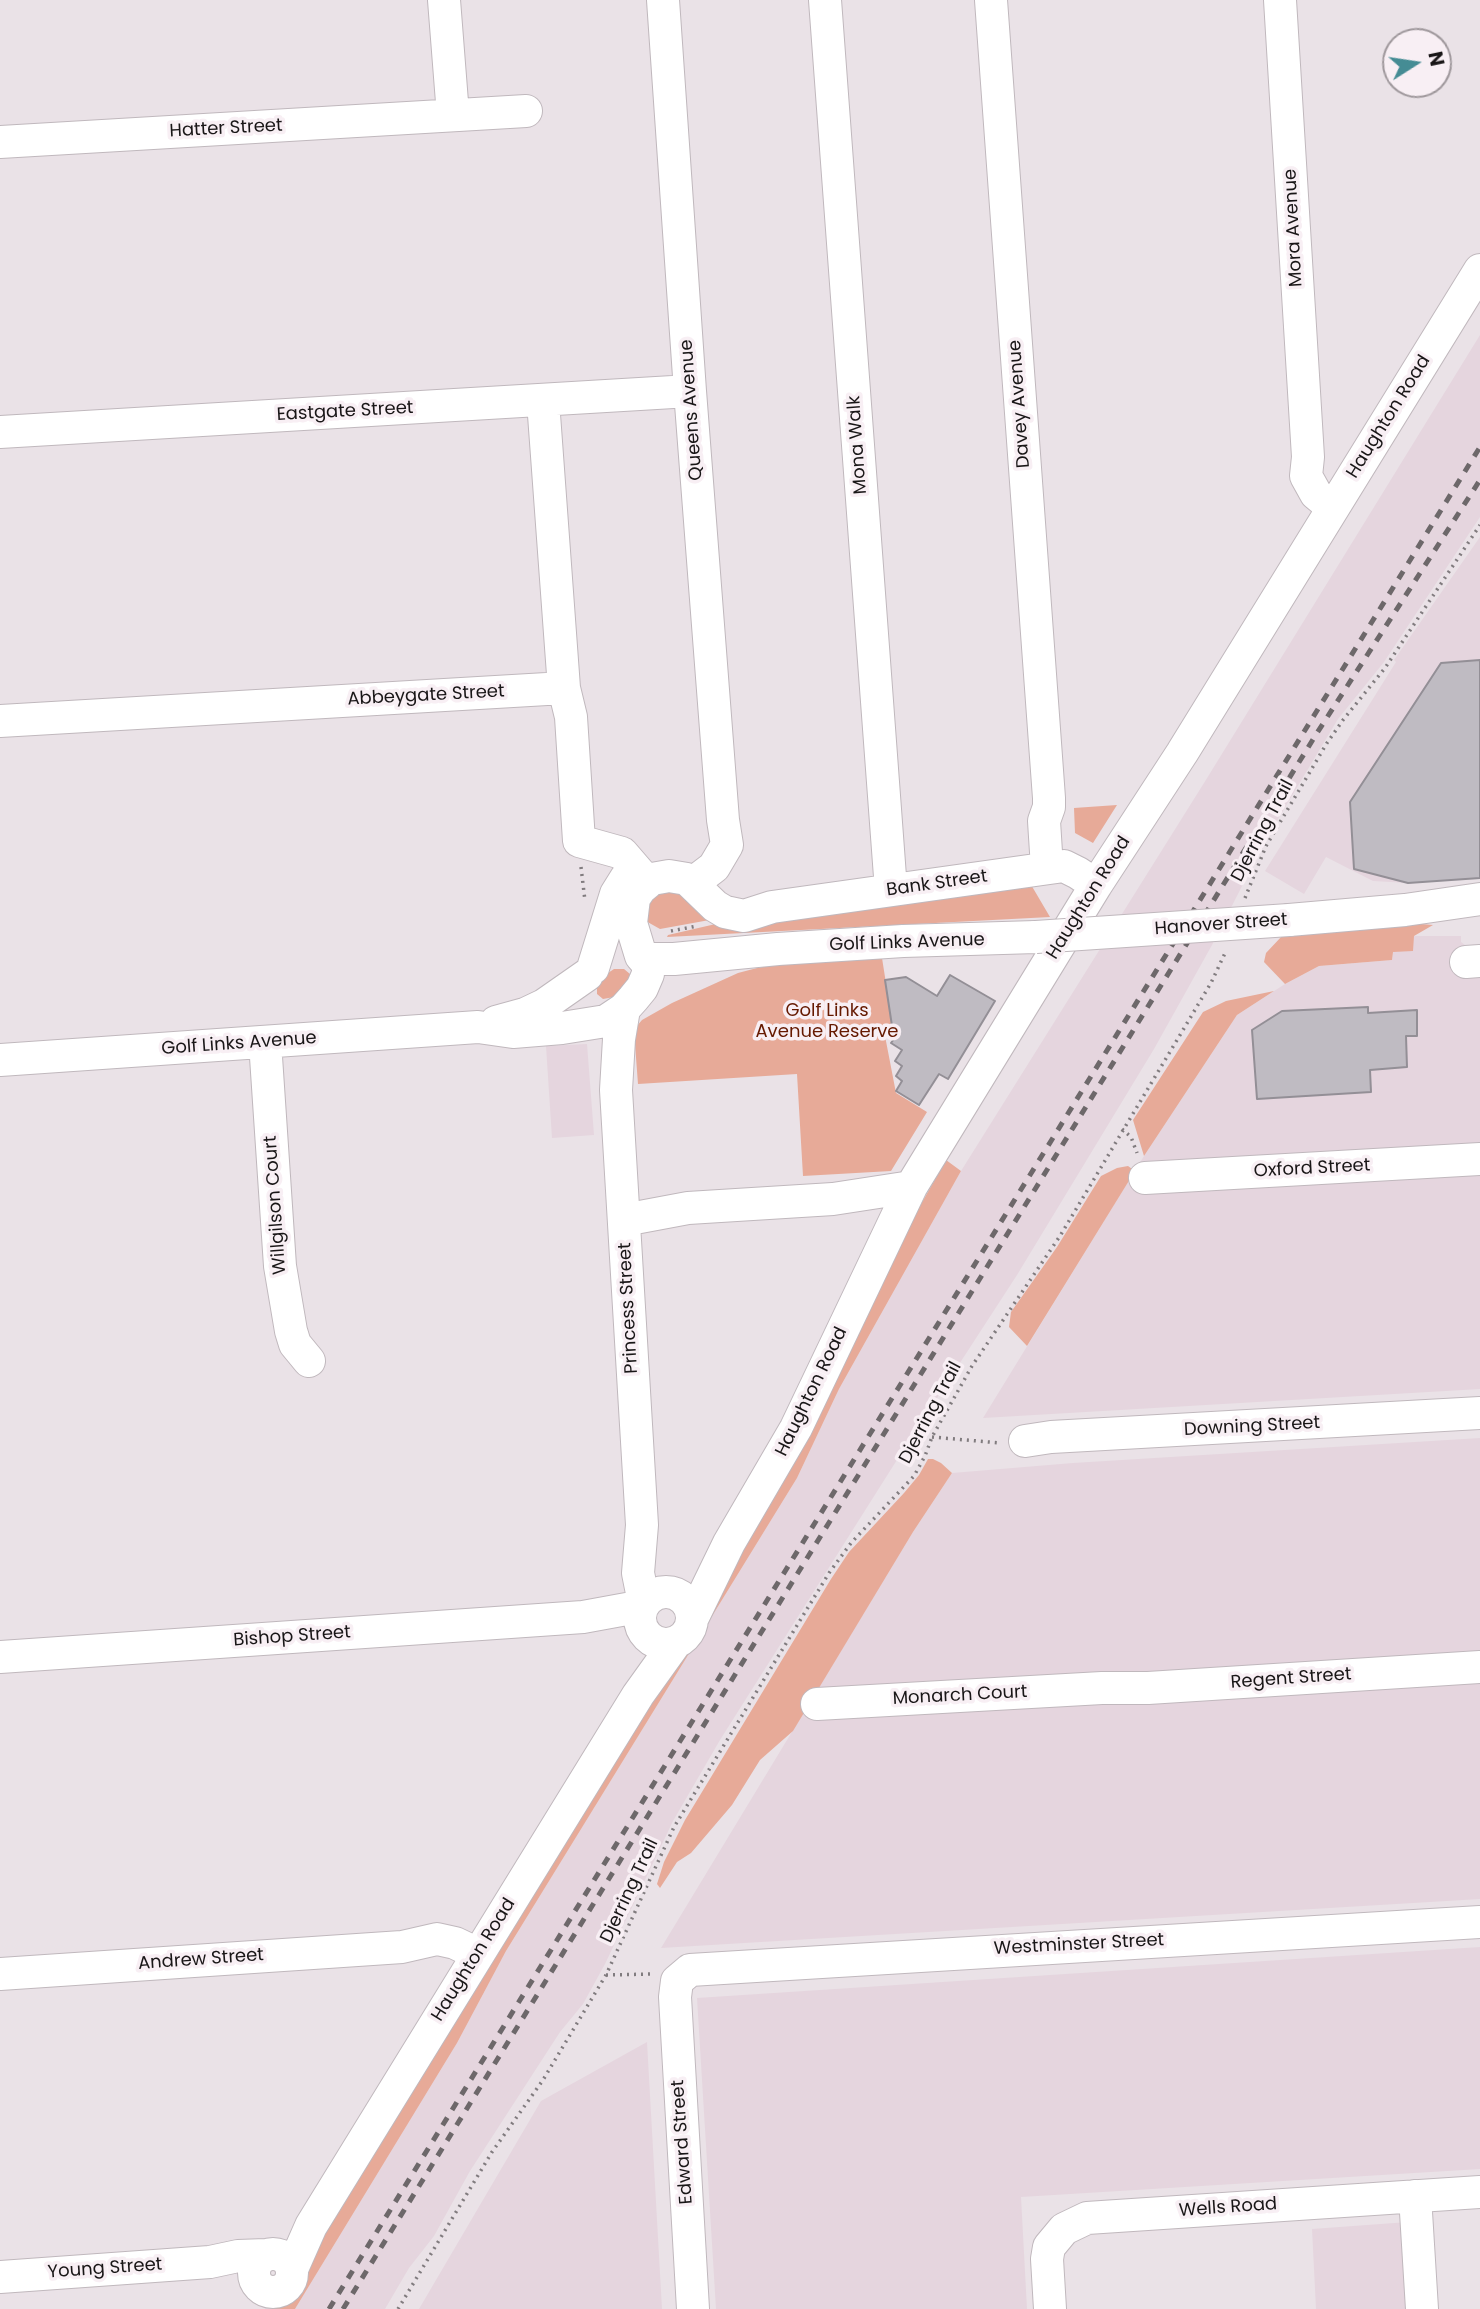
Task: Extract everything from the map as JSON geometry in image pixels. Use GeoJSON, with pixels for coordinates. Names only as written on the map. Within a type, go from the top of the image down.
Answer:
{"type":"FeatureCollection","features":[{"type":"Feature","properties":{"kind":"street"},"geometry":{"type":"LineString","coordinates":[[444,0],[453,115]]}},
{"type":"Feature","properties":{"kind":"street","name":"Queens Avenue"},"geometry":{"type":"LineString","coordinates":[[663,0],[690,391],[727,845],[695,874]]}},
{"type":"Feature","properties":{"kind":"street","name":"Mona Walk"},"geometry":{"type":"LineString","coordinates":[[825,0],[891,890]]}},
{"type":"Feature","properties":{"kind":"street","name":"Davey Avenue"},"geometry":{"type":"LineString","coordinates":[[991,0],[1049,807],[1044,821],[1056,867]]}},
{"type":"Feature","properties":{"kind":"street","name":"Mora Avenue"},"geometry":{"type":"LineString","coordinates":[[1280,0],[1308,457],[1340,497]]}},
{"type":"Feature","properties":{"kind":"street","name":"Hatter Street"},"geometry":{"type":"LineString","coordinates":[[0,142],[526,111]]}},
{"type":"Feature","properties":{"kind":"street","name":"Haughton Road"},"geometry":{"type":"LineString","coordinates":[[268,2280],[311,2226],[638,1695],[661,1614],[729,1543],[796,1429],[905,1199],[1096,885],[1182,753],[1480,270]]}},
{"type":"Feature","properties":{"kind":"street","name":"Eastgate Street"},"geometry":{"type":"LineString","coordinates":[[0,432],[690,391]]}},
{"type":"Feature","properties":{"kind":"street"},"geometry":{"type":"LineString","coordinates":[[543,401],[564,688],[571,717],[579,841],[622,853],[642,876]]}},
{"type":"Feature","properties":{"kind":"street","name":"Abbeygate Street"},"geometry":{"type":"LineString","coordinates":[[0,722],[564,688]]}},
{"type":"Feature","properties":{"kind":"street"},"geometry":{"type":"LineString","coordinates":[[642,876],[625,879],[616,894],[584,985],[587,1011],[624,992],[634,937],[631,910],[642,876],[654,861],[669,858],[695,874]]}},
{"type":"Feature","properties":{"kind":"street"},"geometry":{"type":"LineString","coordinates":[[1056,867],[1078,873],[1096,885]]}},
{"type":"Feature","properties":{"kind":"street","name":"Bank Street"},"geometry":{"type":"LineString","coordinates":[[695,874],[736,900],[772,907],[1056,867]]}},
{"type":"Feature","properties":{"kind":"street","name":"Hanover Street"},"geometry":{"type":"LineString","coordinates":[[1036,937],[1289,920],[1405,910],[1480,899]]}},
{"type":"Feature","properties":{"kind":"street","name":"Hanover Street"},"geometry":{"type":"LineString","coordinates":[[1405,910],[1480,920]]}},
{"type":"Feature","properties":{"kind":"street","name":"Golf Links Avenue"},"geometry":{"type":"LineString","coordinates":[[478,1027],[513,1032],[583,1026],[624,992],[674,959],[902,941],[1036,937]]}},
{"type":"Feature","properties":{"kind":"street","name":"Golf Links Avenue"},"geometry":{"type":"LineString","coordinates":[[0,1060],[478,1027],[525,1014],[544,1005],[612,955],[627,953],[624,992]]}},
{"type":"Feature","properties":{"kind":"street","name":"Princess Street"},"geometry":{"type":"LineString","coordinates":[[624,992],[616,1090],[642,1525],[638,1573],[661,1614]]}},
{"type":"Feature","properties":{"kind":"street","name":"Willgilson Court"},"geometry":{"type":"LineString","coordinates":[[265,1042],[282,1278],[295,1344],[309,1361]]}},
{"type":"Feature","properties":{"kind":"street","name":"Oxford Street"},"geometry":{"type":"LineString","coordinates":[[1145,1178],[1480,1159]]}},
{"type":"Feature","properties":{"kind":"street"},"geometry":{"type":"LineString","coordinates":[[623,1211],[833,1199],[905,1199]]}},
{"type":"Feature","properties":{"kind":"street","name":"Downing Street"},"geometry":{"type":"LineString","coordinates":[[1025,1441],[1051,1437],[1480,1413]]}},
{"type":"Feature","properties":{"kind":"street","name":"Bishop Street"},"geometry":{"type":"LineString","coordinates":[[0,1657],[661,1614]]}},
{"type":"Feature","properties":{"kind":"street","name":"Regent Street"},"geometry":{"type":"LineString","coordinates":[[1102,1688],[1148,1688],[1480,1667]]}},
{"type":"Feature","properties":{"kind":"street","name":"Monarch Court"},"geometry":{"type":"LineString","coordinates":[[817,1704],[1102,1688]]}},
{"type":"Feature","properties":{"kind":"street","name":"Westminster Street"},"geometry":{"type":"LineString","coordinates":[[679,1978],[690,1969],[697,1968],[1480,1922]]}},
{"type":"Feature","properties":{"kind":"street","name":"Andrew Street"},"geometry":{"type":"LineString","coordinates":[[0,1974],[402,1947],[437,1951],[474,1960]]}},
{"type":"Feature","properties":{"kind":"street","name":"Edward Street"},"geometry":{"type":"LineString","coordinates":[[679,1978],[675,2011],[693,2309]]}},
{"type":"Feature","properties":{"kind":"street","name":"Wells Road"},"geometry":{"type":"LineString","coordinates":[[1050,2309],[1047,2259],[1049,2247],[1063,2229],[1087,2218],[1480,2192]]}},
{"type":"Feature","properties":{"kind":"street"},"geometry":{"type":"LineString","coordinates":[[1415,2196],[1422,2309]]}},
{"type":"Feature","properties":{"kind":"street","name":"Young Street"},"geometry":{"type":"LineString","coordinates":[[0,2277],[210,2262],[268,2280]]}},
{"type":"Feature","properties":{"kind":"path","name":"Djerring Trail"},"geometry":{"type":"LineString","coordinates":[[1244,901],[1266,846],[1327,743],[1385,668],[1480,524]]}},
{"type":"Feature","properties":{"kind":"path"},"geometry":{"type":"LineString","coordinates":[[579,841],[587,910]]}},
{"type":"Feature","properties":{"kind":"path"},"geometry":{"type":"LineString","coordinates":[[670,931],[705,924]]}},
{"type":"Feature","properties":{"kind":"path","name":"Djerring Trail"},"geometry":{"type":"LineString","coordinates":[[398,2309],[486,2162],[543,2080],[606,1975],[674,1827],[829,1573],[851,1543],[914,1476],[932,1437],[972,1366],[1060,1236],[1211,983],[1227,949]]}},
{"type":"Feature","properties":{"kind":"path"},"geometry":{"type":"LineString","coordinates":[[932,1437],[1007,1443],[1025,1441]]}},
{"type":"Feature","properties":{"kind":"path"},"geometry":{"type":"LineString","coordinates":[[606,1975],[661,1974],[679,1978]]}},
{"type":"Feature","properties":{"kind":"shaded area"},"geometry":{"type":"Polygon","coordinates":[[[1480,335],[1480,517],[1384,662],[1338,719],[1266,839],[1212,945],[1154,1049],[1017,1275],[930,1409],[933,1418],[915,1443],[907,1444],[720,1740],[673,1821],[583,2004],[560,2032],[470,2171],[434,2236],[409,2268],[385,2309],[295,2309],[457,2043],[506,1951],[797,1478],[839,1389],[961,1171],[1480,335]]]}},
{"type":"Feature","properties":{"kind":"shaded area"},"geometry":{"type":"Polygon","coordinates":[[[1480,537],[1480,878],[1408,883],[1373,881],[1326,857],[1304,894],[1265,871],[1396,662],[1394,660],[1480,537]]]}},
{"type":"Feature","properties":{"kind":"shaded area"},"geometry":{"type":"Polygon","coordinates":[[[1414,936],[1461,936],[1461,942],[1469,948],[1480,948],[1480,1389],[983,1418],[1144,1156],[1237,1015],[1319,966],[1392,960],[1393,952],[1414,936]]]}},
{"type":"Feature","properties":{"kind":"shaded area"},"geometry":{"type":"Polygon","coordinates":[[[587,1044],[594,1135],[552,1138],[546,1046],[587,1044]]]}},
{"type":"Feature","properties":{"kind":"shaded area"},"geometry":{"type":"Polygon","coordinates":[[[1480,1438],[1480,1899],[661,1948],[913,1532],[952,1473],[1480,1438]]]}},
{"type":"Feature","properties":{"kind":"shaded area"},"geometry":{"type":"Polygon","coordinates":[[[1480,1947],[1480,2169],[1021,2197],[1027,2309],[716,2309],[697,1998],[1480,1947]]]}},
{"type":"Feature","properties":{"kind":"shaded area"},"geometry":{"type":"Polygon","coordinates":[[[647,2042],[662,2309],[419,2309],[541,2101],[647,2042]]]}},
{"type":"Feature","properties":{"kind":"shaded area"},"geometry":{"type":"Polygon","coordinates":[[[1422,2221],[1427,2309],[1316,2309],[1312,2229],[1422,2221]]]}},
{"type":"Feature","properties":{"kind":"green space"},"geometry":{"type":"Polygon","coordinates":[[[1117,805],[1093,843],[1075,833],[1074,808],[1117,805]]]}},
{"type":"Feature","properties":{"kind":"green space"},"geometry":{"type":"Polygon","coordinates":[[[1030,883],[1050,917],[667,937],[720,923],[1030,883]]]}},
{"type":"Feature","properties":{"kind":"green space"},"geometry":{"type":"Polygon","coordinates":[[[667,884],[715,919],[660,929],[644,920],[640,907],[667,884]]]}},
{"type":"Feature","properties":{"kind":"green space"},"geometry":{"type":"Polygon","coordinates":[[[1410,923],[1433,925],[1414,936],[1413,951],[1393,952],[1392,960],[1319,966],[1285,984],[1264,962],[1266,953],[1282,936],[1410,923]]]}},
{"type":"Feature","properties":{"kind":"green space","name":"Golf Links Avenue Reserve"},"geometry":{"type":"Polygon","coordinates":[[[882,958],[894,1034],[885,1036],[896,1093],[927,1112],[891,1171],[803,1176],[797,1074],[638,1084],[634,1031],[642,1020],[672,1003],[738,973],[757,968],[780,964],[882,958]]]}},
{"type":"Feature","properties":{"kind":"green space"},"geometry":{"type":"Polygon","coordinates":[[[614,969],[624,969],[630,974],[630,980],[614,997],[603,999],[597,994],[597,986],[605,975],[614,969]]]}},
{"type":"Feature","properties":{"kind":"green space"},"geometry":{"type":"Polygon","coordinates":[[[1274,991],[1237,1015],[1144,1156],[1133,1120],[1203,1012],[1226,1001],[1274,991]]]}},
{"type":"Feature","properties":{"kind":"green space"},"geometry":{"type":"Polygon","coordinates":[[[946,1160],[961,1171],[839,1389],[797,1478],[506,1951],[457,2043],[295,2309],[272,2309],[288,2299],[308,2275],[310,2254],[681,1649],[692,1640],[726,1574],[794,1462],[835,1383],[912,1220],[946,1160]]]}},
{"type":"Feature","properties":{"kind":"green space"},"geometry":{"type":"Polygon","coordinates":[[[1128,1166],[1135,1171],[1027,1346],[1009,1327],[1011,1312],[1057,1247],[1101,1176],[1128,1166]]]}},
{"type":"Feature","properties":{"kind":"green space"},"geometry":{"type":"Polygon","coordinates":[[[928,1459],[941,1463],[952,1473],[913,1532],[793,1731],[760,1760],[732,1805],[691,1853],[677,1862],[660,1888],[657,1884],[664,1862],[685,1820],[831,1579],[849,1552],[919,1475],[928,1459]]]}},
{"type":"Feature","properties":{"kind":"building"},"geometry":{"type":"Polygon","coordinates":[[[1480,660],[1480,878],[1408,883],[1354,869],[1350,802],[1441,663],[1480,660]]]}},
{"type":"Feature","properties":{"kind":"building"},"geometry":{"type":"Polygon","coordinates":[[[950,975],[995,1001],[948,1079],[939,1074],[919,1105],[896,1091],[902,1081],[896,1076],[902,1066],[895,1061],[902,1050],[891,1043],[894,1039],[885,980],[906,977],[937,996],[950,975]]]}},
{"type":"Feature","properties":{"kind":"building"},"geometry":{"type":"Polygon","coordinates":[[[1368,1007],[1368,1013],[1417,1010],[1417,1036],[1406,1036],[1407,1067],[1370,1070],[1371,1092],[1257,1099],[1252,1030],[1282,1011],[1368,1007]]]}},
{"type":"Feature","properties":{"kind":"railway"},"geometry":{"type":"LineString","coordinates":[[329,2309],[1480,447]]}},
{"type":"Feature","properties":{"kind":"railway"},"geometry":{"type":"LineString","coordinates":[[343,2309],[1317,733],[1480,480]]}}]}
